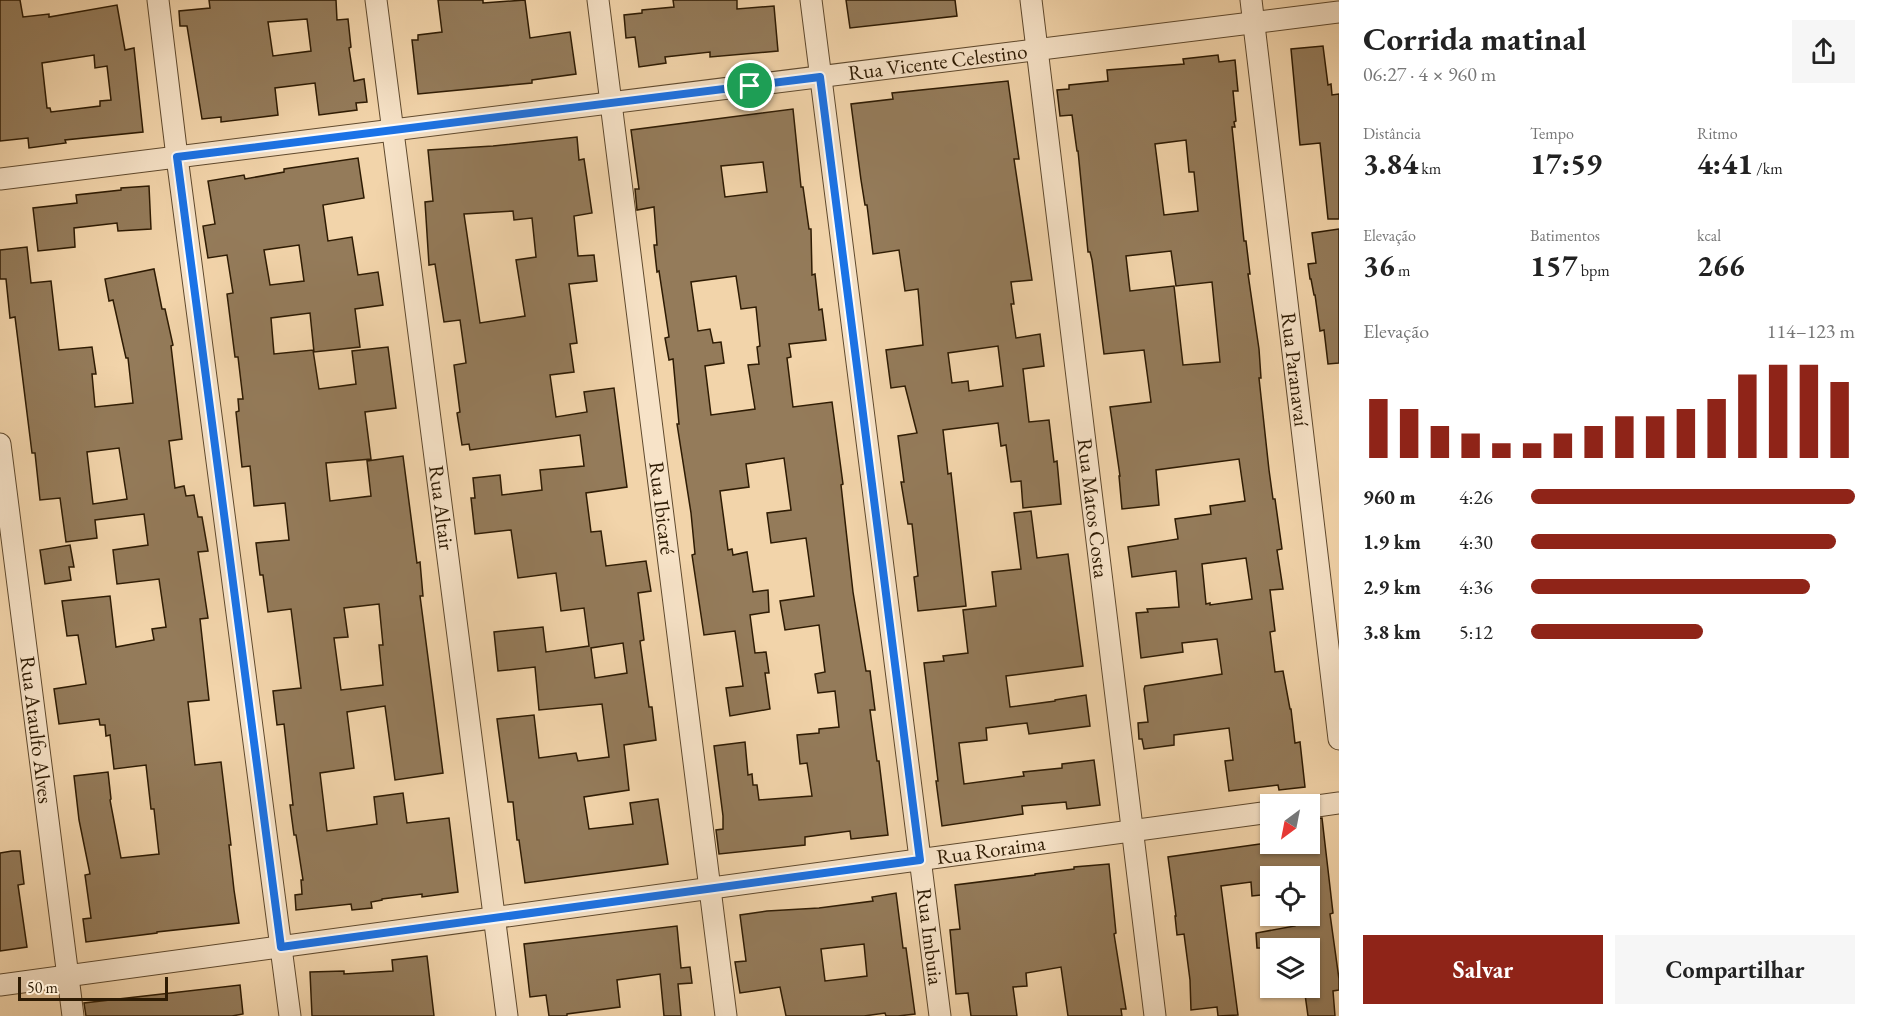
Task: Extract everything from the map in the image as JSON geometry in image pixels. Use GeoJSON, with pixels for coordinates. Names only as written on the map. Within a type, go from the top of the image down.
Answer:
{"type":"FeatureCollection","features":[{"type":"Feature","properties":{"kind":"street"},"geometry":{"type":"LineString","coordinates":[[158,0],[290,1016]]}},
{"type":"Feature","properties":{"kind":"street","name":"Rua Altair"},"geometry":{"type":"LineString","coordinates":[[376,0],[507,1016]]}},
{"type":"Feature","properties":{"kind":"street","name":"Rua Ibicaré"},"geometry":{"type":"LineString","coordinates":[[598,0],[726,1016]]}},
{"type":"Feature","properties":{"kind":"street","name":"Rua Imbuia"},"geometry":{"type":"LineString","coordinates":[[811,0],[940,1016]]}},
{"type":"Feature","properties":{"kind":"street","name":"Rua Matos Costa"},"geometry":{"type":"LineString","coordinates":[[1031,0],[1155,1016]]}},
{"type":"Feature","properties":{"kind":"street","name":"Rua Paranavaí"},"geometry":{"type":"LineString","coordinates":[[1251,0],[1339,739]]}},
{"type":"Feature","properties":{"kind":"street","name":"Rua Vicente Celestino"},"geometry":{"type":"LineString","coordinates":[[0,179],[1339,12]]}},
{"type":"Feature","properties":{"kind":"street","name":"Rua Ataulfo Alves"},"geometry":{"type":"LineString","coordinates":[[0,444],[73,1016]]}},
{"type":"Feature","properties":{"kind":"street"},"geometry":{"type":"LineString","coordinates":[[1320,806],[1339,803]]}},
{"type":"Feature","properties":{"kind":"street","name":"Rua Roraima"},"geometry":{"type":"LineString","coordinates":[[0,985],[1260,813]]}},
{"type":"Feature","properties":{"kind":"building"},"geometry":{"type":"Polygon","coordinates":[[[0,0],[20,0],[23,17],[49,14],[49,17],[117,5],[125,50],[134,48],[143,132],[65,140],[66,143],[29,148],[28,138],[0,141],[0,0]],[[94,55],[42,63],[47,108],[50,108],[51,112],[100,106],[100,101],[111,100],[107,66],[95,68],[94,55]]]}},
{"type":"Feature","properties":{"kind":"building"},"geometry":{"type":"Polygon","coordinates":[[[209,0],[336,0],[337,20],[348,19],[354,81],[364,79],[367,102],[356,103],[357,110],[319,115],[315,83],[275,88],[278,115],[221,122],[221,117],[202,119],[187,26],[180,26],[179,11],[210,8],[209,0]],[[307,19],[268,22],[273,56],[311,51],[307,19]]]}},
{"type":"Feature","properties":{"kind":"building"},"geometry":{"type":"Polygon","coordinates":[[[438,0],[483,0],[483,3],[525,0],[530,38],[570,32],[576,74],[532,80],[532,83],[418,94],[412,40],[418,40],[418,35],[442,32],[438,0]]]}},
{"type":"Feature","properties":{"kind":"building"},"geometry":{"type":"Polygon","coordinates":[[[673,0],[737,0],[737,9],[774,6],[778,51],[710,57],[710,52],[665,57],[666,63],[639,67],[635,37],[626,38],[624,15],[642,13],[642,10],[674,7],[673,0]]]}},
{"type":"Feature","properties":{"kind":"building"},"geometry":{"type":"Polygon","coordinates":[[[846,0],[955,0],[957,16],[850,28],[846,0]]]}},
{"type":"Feature","properties":{"kind":"building"},"geometry":{"type":"Polygon","coordinates":[[[1323,46],[1328,85],[1331,84],[1332,95],[1339,94],[1339,219],[1328,219],[1320,143],[1300,145],[1291,49],[1323,46]]]}},
{"type":"Feature","properties":{"kind":"building"},"geometry":{"type":"Polygon","coordinates":[[[1218,55],[1219,62],[1235,60],[1238,91],[1233,91],[1236,121],[1234,122],[1235,127],[1232,127],[1244,241],[1246,241],[1250,274],[1248,274],[1259,349],[1261,378],[1259,378],[1269,470],[1282,549],[1277,550],[1283,589],[1270,590],[1275,631],[1270,632],[1275,672],[1283,671],[1295,743],[1300,742],[1305,787],[1279,790],[1278,785],[1229,791],[1225,761],[1233,760],[1229,728],[1174,735],[1174,745],[1144,749],[1142,739],[1139,739],[1138,723],[1148,722],[1145,686],[1222,674],[1217,639],[1182,643],[1183,652],[1141,658],[1136,613],[1148,612],[1147,609],[1179,607],[1176,571],[1132,577],[1128,547],[1178,539],[1175,519],[1211,514],[1210,506],[1245,501],[1239,459],[1156,470],[1159,505],[1122,509],[1120,476],[1110,407],[1151,402],[1144,350],[1104,354],[1092,260],[1088,252],[1072,115],[1060,116],[1057,90],[1069,89],[1069,85],[1108,81],[1107,70],[1184,64],[1183,59],[1218,55]],[[1186,140],[1155,144],[1164,215],[1198,211],[1194,172],[1189,172],[1186,140]],[[1171,251],[1126,256],[1130,291],[1174,286],[1183,365],[1220,362],[1212,282],[1176,286],[1171,251]],[[1246,558],[1202,564],[1206,604],[1252,599],[1246,558]]]}},
{"type":"Feature","properties":{"kind":"building"},"geometry":{"type":"Polygon","coordinates":[[[1008,81],[1019,159],[1014,159],[1032,280],[1011,282],[1014,304],[1011,304],[1016,338],[1040,334],[1044,366],[1023,369],[1029,422],[1049,420],[1054,462],[1057,461],[1061,504],[1023,508],[1021,481],[1011,482],[1006,445],[1001,446],[998,423],[943,430],[948,474],[951,473],[966,606],[918,611],[914,577],[918,576],[912,524],[908,524],[901,482],[904,482],[898,436],[917,433],[905,386],[891,388],[886,350],[923,345],[918,289],[905,291],[899,250],[873,254],[851,104],[893,99],[892,93],[1008,81]],[[998,346],[948,353],[952,383],[968,381],[969,391],[1003,386],[998,346]]]}},
{"type":"Feature","properties":{"kind":"building"},"geometry":{"type":"Polygon","coordinates":[[[793,109],[801,187],[803,187],[809,229],[811,229],[812,275],[815,274],[819,310],[822,309],[826,340],[789,344],[791,357],[787,358],[793,407],[832,402],[843,484],[841,485],[853,592],[866,671],[870,671],[875,710],[870,710],[888,835],[851,839],[850,831],[805,837],[805,845],[719,854],[716,830],[723,829],[723,816],[714,746],[745,742],[748,775],[752,774],[753,785],[757,785],[759,800],[812,796],[807,763],[800,764],[797,735],[819,733],[819,729],[839,727],[835,691],[818,693],[815,674],[825,672],[819,625],[785,630],[780,601],[814,596],[806,538],[771,543],[767,513],[791,510],[784,458],[746,464],[749,487],[720,491],[728,550],[732,549],[733,555],[747,552],[753,592],[768,590],[769,612],[750,615],[755,653],[766,652],[769,673],[765,673],[770,709],[730,716],[726,688],[743,686],[735,631],[704,635],[692,555],[695,554],[691,513],[677,424],[679,424],[673,359],[669,360],[665,338],[669,337],[659,271],[657,272],[654,207],[637,210],[635,189],[639,189],[631,130],[793,109]],[[763,162],[721,166],[725,197],[767,192],[763,162]],[[736,276],[691,282],[698,331],[710,329],[713,343],[721,342],[724,363],[705,366],[711,415],[755,409],[748,365],[759,364],[757,347],[760,346],[756,307],[741,309],[736,276]]]}},
{"type":"Feature","properties":{"kind":"building"},"geometry":{"type":"Polygon","coordinates":[[[577,137],[579,160],[584,159],[592,213],[574,216],[578,256],[594,255],[597,281],[569,284],[577,343],[570,344],[574,372],[550,375],[556,417],[587,412],[584,392],[614,388],[627,487],[586,493],[591,532],[601,531],[606,566],[646,561],[651,591],[638,593],[644,640],[640,641],[656,740],[624,745],[629,790],[584,797],[589,829],[633,824],[630,803],[658,799],[668,864],[525,883],[513,802],[508,802],[497,719],[534,715],[539,758],[576,753],[578,761],[609,757],[602,704],[539,710],[535,667],[498,671],[494,632],[543,627],[546,652],[589,646],[584,608],[561,611],[556,573],[518,578],[511,530],[475,534],[471,498],[475,498],[473,478],[500,475],[502,495],[542,490],[540,470],[584,466],[580,435],[470,450],[469,444],[462,445],[454,365],[466,363],[460,320],[444,322],[435,264],[429,265],[425,202],[433,201],[428,150],[577,137]],[[513,211],[464,214],[480,323],[525,316],[516,260],[536,257],[532,218],[514,220],[513,211]],[[623,643],[591,648],[595,678],[627,673],[623,643]]]}},
{"type":"Feature","properties":{"kind":"building"},"geometry":{"type":"Polygon","coordinates":[[[358,158],[364,198],[323,205],[328,241],[352,237],[358,275],[378,272],[383,305],[355,309],[360,347],[314,352],[310,313],[271,318],[274,354],[313,350],[319,389],[356,384],[352,351],[388,347],[396,408],[365,412],[371,459],[326,463],[330,501],[371,496],[367,461],[403,456],[417,563],[420,562],[423,596],[420,596],[443,773],[395,780],[385,706],[347,712],[354,768],[320,773],[327,831],[377,824],[374,797],[403,793],[407,823],[449,818],[458,892],[382,899],[371,902],[372,908],[352,910],[351,904],[296,910],[295,895],[302,894],[301,880],[303,880],[290,805],[293,805],[284,724],[277,725],[273,691],[301,688],[291,609],[268,612],[256,543],[289,540],[285,503],[254,506],[250,466],[242,467],[236,412],[239,411],[238,399],[243,399],[227,294],[233,293],[227,255],[208,258],[203,226],[215,224],[208,181],[244,175],[245,179],[284,172],[284,169],[358,158]],[[299,245],[264,250],[270,285],[304,281],[299,245]],[[379,604],[344,608],[348,637],[334,638],[341,690],[383,685],[379,645],[383,645],[379,604]]]}},
{"type":"Feature","properties":{"kind":"building"},"geometry":{"type":"Polygon","coordinates":[[[149,186],[151,229],[118,231],[117,223],[74,228],[75,247],[38,251],[33,208],[77,203],[76,195],[149,186]]]}},
{"type":"Feature","properties":{"kind":"building"},"geometry":{"type":"Polygon","coordinates":[[[1339,229],[1339,363],[1328,364],[1324,330],[1320,331],[1308,264],[1316,263],[1312,233],[1339,229]]]}},
{"type":"Feature","properties":{"kind":"building"},"geometry":{"type":"Polygon","coordinates":[[[27,247],[31,283],[51,281],[59,350],[92,347],[96,374],[92,374],[95,407],[133,403],[128,358],[126,358],[113,300],[109,301],[105,279],[154,269],[162,309],[165,309],[173,345],[171,346],[182,439],[169,441],[175,488],[184,486],[186,496],[194,495],[198,517],[202,517],[208,551],[198,552],[208,618],[200,619],[209,700],[188,702],[195,765],[221,762],[239,923],[86,942],[83,919],[91,918],[85,875],[90,874],[79,820],[74,776],[108,772],[110,800],[121,858],[159,854],[146,765],[114,769],[110,735],[106,736],[105,725],[100,725],[99,719],[59,724],[54,689],[86,684],[78,635],[67,636],[62,601],[110,596],[116,647],[154,640],[152,629],[166,627],[159,579],[117,584],[113,550],[148,545],[144,514],[95,520],[97,538],[66,542],[60,498],[40,500],[15,317],[10,318],[6,279],[0,279],[0,250],[27,247]],[[119,448],[87,452],[93,504],[127,499],[119,448]]]}},
{"type":"Feature","properties":{"kind":"building"},"geometry":{"type":"Polygon","coordinates":[[[1031,511],[1037,558],[1068,554],[1083,666],[1006,676],[1010,707],[1086,695],[1090,726],[1029,734],[1027,723],[986,728],[987,740],[959,743],[964,784],[1024,776],[1023,772],[1062,768],[1062,764],[1094,760],[1100,805],[1067,809],[1066,802],[1022,806],[1023,814],[942,826],[924,663],[944,661],[943,656],[968,653],[963,610],[996,606],[992,572],[1021,569],[1014,513],[1031,511]]]}},
{"type":"Feature","properties":{"kind":"building"},"geometry":{"type":"Polygon","coordinates":[[[70,545],[74,567],[69,567],[71,580],[45,584],[40,550],[70,545]]]}},
{"type":"Feature","properties":{"kind":"building"},"geometry":{"type":"Polygon","coordinates":[[[1320,818],[1322,818],[1333,913],[1330,914],[1339,979],[1339,990],[1333,991],[1335,1016],[1308,1016],[1306,998],[1320,998],[1320,938],[1260,938],[1260,948],[1257,948],[1256,933],[1295,926],[1320,926],[1320,866],[1260,866],[1260,895],[1252,896],[1251,882],[1221,886],[1238,1015],[1218,1016],[1217,1007],[1191,1010],[1184,934],[1177,935],[1168,857],[1260,844],[1260,854],[1320,854],[1320,818]]]}},
{"type":"Feature","properties":{"kind":"building"},"geometry":{"type":"Polygon","coordinates":[[[20,851],[24,884],[18,885],[27,947],[0,951],[0,853],[20,851]]]}},
{"type":"Feature","properties":{"kind":"building"},"geometry":{"type":"Polygon","coordinates":[[[1109,864],[1116,933],[1114,934],[1126,1009],[1121,1009],[1122,1016],[1068,1016],[1061,967],[1026,973],[1027,986],[1013,987],[1017,1016],[971,1016],[968,993],[956,994],[950,930],[960,929],[955,885],[1109,864]]]}},
{"type":"Feature","properties":{"kind":"building"},"geometry":{"type":"Polygon","coordinates":[[[896,893],[915,1014],[786,1016],[780,987],[740,993],[735,962],[746,961],[740,915],[873,901],[872,897],[896,893]],[[864,944],[821,949],[825,981],[867,976],[864,944]]]}},
{"type":"Feature","properties":{"kind":"building"},"geometry":{"type":"Polygon","coordinates":[[[677,926],[681,968],[690,967],[692,983],[678,984],[681,1016],[664,1016],[660,974],[617,980],[620,1007],[567,1014],[567,1016],[549,1016],[546,995],[530,997],[524,944],[677,926]]]}},
{"type":"Feature","properties":{"kind":"building"},"geometry":{"type":"Polygon","coordinates":[[[427,956],[434,1016],[312,1016],[310,972],[344,971],[344,974],[393,971],[392,960],[427,956]]]}},
{"type":"Feature","properties":{"kind":"building"},"geometry":{"type":"Polygon","coordinates":[[[240,985],[243,1014],[232,1016],[86,1016],[84,1003],[240,985]]]}},
{"type":"Feature","properties":{"kind":"route"},"geometry":{"type":"LineString","coordinates":[[820,77],[920,860],[281,947],[177,157],[750,86],[820,77]]}}]}
